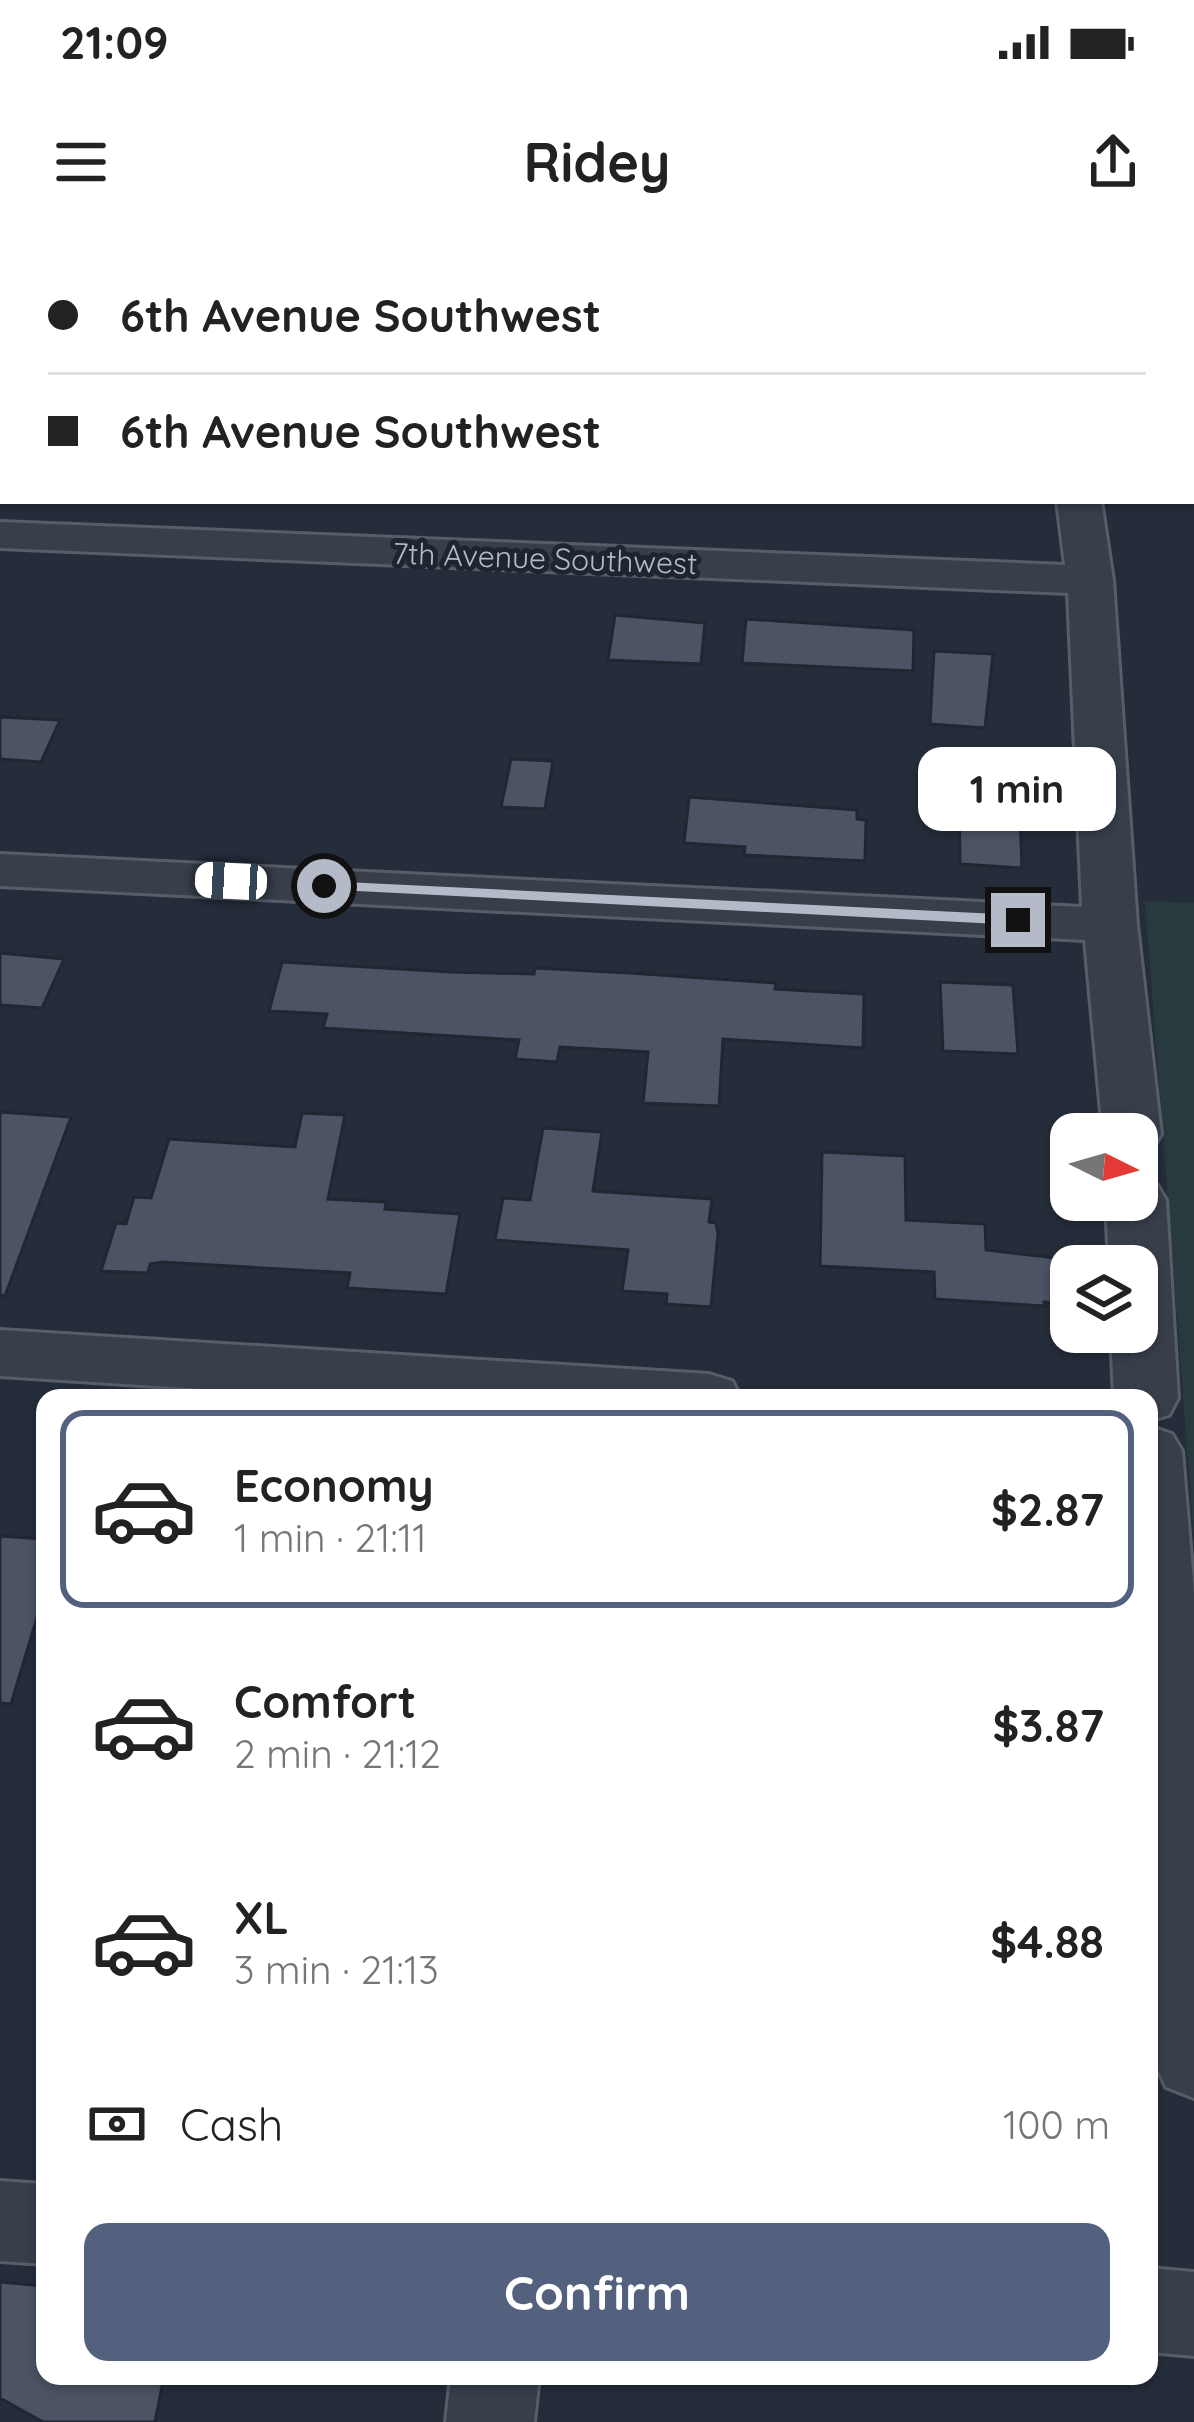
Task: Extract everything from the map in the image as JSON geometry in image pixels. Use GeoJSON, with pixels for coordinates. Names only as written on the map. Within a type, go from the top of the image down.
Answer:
{"type":"FeatureCollection","features":[{"type":"Feature","properties":{"kind":"street"},"geometry":{"type":"LineString","coordinates":[[1079,504],[1090,580],[1110,925],[1130,1113]]}},
{"type":"Feature","properties":{"kind":"street","name":"7th Avenue Southwest"},"geometry":{"type":"LineString","coordinates":[[0,536],[1090,580]]}},
{"type":"Feature","properties":{"kind":"street"},"geometry":{"type":"LineString","coordinates":[[0,870],[1110,925]]}},
{"type":"Feature","properties":{"kind":"street"},"geometry":{"type":"LineString","coordinates":[[1137,1221],[1146,1389]]}},
{"type":"Feature","properties":{"kind":"street"},"geometry":{"type":"LineString","coordinates":[[0,1353],[568,1389]]}},
{"type":"Feature","properties":{"kind":"street"},"geometry":{"type":"LineString","coordinates":[[1158,1573],[1194,2061]]}},
{"type":"Feature","properties":{"kind":"street"},"geometry":{"type":"LineString","coordinates":[[0,2221],[36,2223]]}},
{"type":"Feature","properties":{"kind":"street"},"geometry":{"type":"LineString","coordinates":[[1158,2311],[1194,2314]]}},
{"type":"Feature","properties":{"kind":"street"},"geometry":{"type":"LineString","coordinates":[[490,2422],[494,2385]]}},
{"type":"Feature","properties":{"kind":"shaded area"},"geometry":{"type":"Polygon","coordinates":[[[1145,901],[1194,903],[1194,1539],[1145,901]]]}},
{"type":"Feature","properties":{"kind":"building"},"geometry":{"type":"Polygon","coordinates":[[[615,615],[705,623],[701,664],[608,660],[615,615]]]}},
{"type":"Feature","properties":{"kind":"building"},"geometry":{"type":"Polygon","coordinates":[[[746,619],[914,630],[913,671],[742,663],[746,619]]]}},
{"type":"Feature","properties":{"kind":"building"},"geometry":{"type":"Polygon","coordinates":[[[934,651],[993,654],[985,728],[930,724],[934,651]]]}},
{"type":"Feature","properties":{"kind":"building"},"geometry":{"type":"Polygon","coordinates":[[[0,717],[60,720],[41,762],[0,759],[0,717]]]}},
{"type":"Feature","properties":{"kind":"building"},"geometry":{"type":"Polygon","coordinates":[[[511,759],[553,761],[545,809],[501,807],[511,759]]]}},
{"type":"Feature","properties":{"kind":"building"},"geometry":{"type":"Polygon","coordinates":[[[959,791],[1014,794],[1020,815],[1022,868],[960,864],[959,791]]]}},
{"type":"Feature","properties":{"kind":"building"},"geometry":{"type":"Polygon","coordinates":[[[689,797],[857,810],[857,819],[866,820],[865,861],[744,855],[745,847],[684,843],[689,797]]]}},
{"type":"Feature","properties":{"kind":"building"},"geometry":{"type":"Polygon","coordinates":[[[0,953],[64,959],[42,1008],[0,1005],[0,953]]]}},
{"type":"Feature","properties":{"kind":"building"},"geometry":{"type":"Polygon","coordinates":[[[282,962],[451,972],[534,974],[535,968],[630,973],[864,994],[863,1048],[723,1039],[719,1106],[643,1103],[648,1052],[560,1047],[557,1062],[515,1059],[519,1040],[323,1028],[327,1014],[269,1011],[282,962]]]}},
{"type":"Feature","properties":{"kind":"building"},"geometry":{"type":"Polygon","coordinates":[[[940,982],[1013,985],[1018,1054],[943,1051],[940,982]]]}},
{"type":"Feature","properties":{"kind":"building"},"geometry":{"type":"Polygon","coordinates":[[[0,1112],[71,1117],[5,1296],[0,1295],[0,1112]]]}},
{"type":"Feature","properties":{"kind":"building"},"geometry":{"type":"Polygon","coordinates":[[[302,1113],[345,1115],[328,1199],[460,1214],[446,1294],[347,1288],[350,1273],[162,1262],[150,1264],[148,1273],[101,1271],[116,1223],[126,1224],[134,1197],[151,1198],[169,1139],[295,1147],[302,1113]]]}},
{"type":"Feature","properties":{"kind":"building"},"geometry":{"type":"Polygon","coordinates":[[[543,1128],[602,1132],[593,1191],[712,1199],[709,1222],[716,1223],[718,1234],[711,1307],[666,1304],[667,1294],[622,1291],[628,1250],[495,1240],[503,1198],[530,1200],[543,1128]]]}},
{"type":"Feature","properties":{"kind":"building"},"geometry":{"type":"Polygon","coordinates":[[[822,1152],[905,1156],[906,1220],[985,1224],[986,1250],[1050,1257],[1050,1302],[1044,1302],[1045,1306],[935,1299],[934,1272],[820,1266],[822,1152]]]}},
{"type":"Feature","properties":{"kind":"building"},"geometry":{"type":"Polygon","coordinates":[[[0,1536],[36,1538],[36,1621],[11,1704],[0,1703],[0,1536]]]}},
{"type":"Feature","properties":{"kind":"building"},"geometry":{"type":"Polygon","coordinates":[[[0,2282],[36,2285],[36,2385],[162,2385],[155,2422],[43,2422],[0,2398],[0,2282]]]}},
{"type":"Feature","properties":{"kind":"route"},"geometry":{"type":"LineString","coordinates":[[324,886],[1018,920]]}}]}
